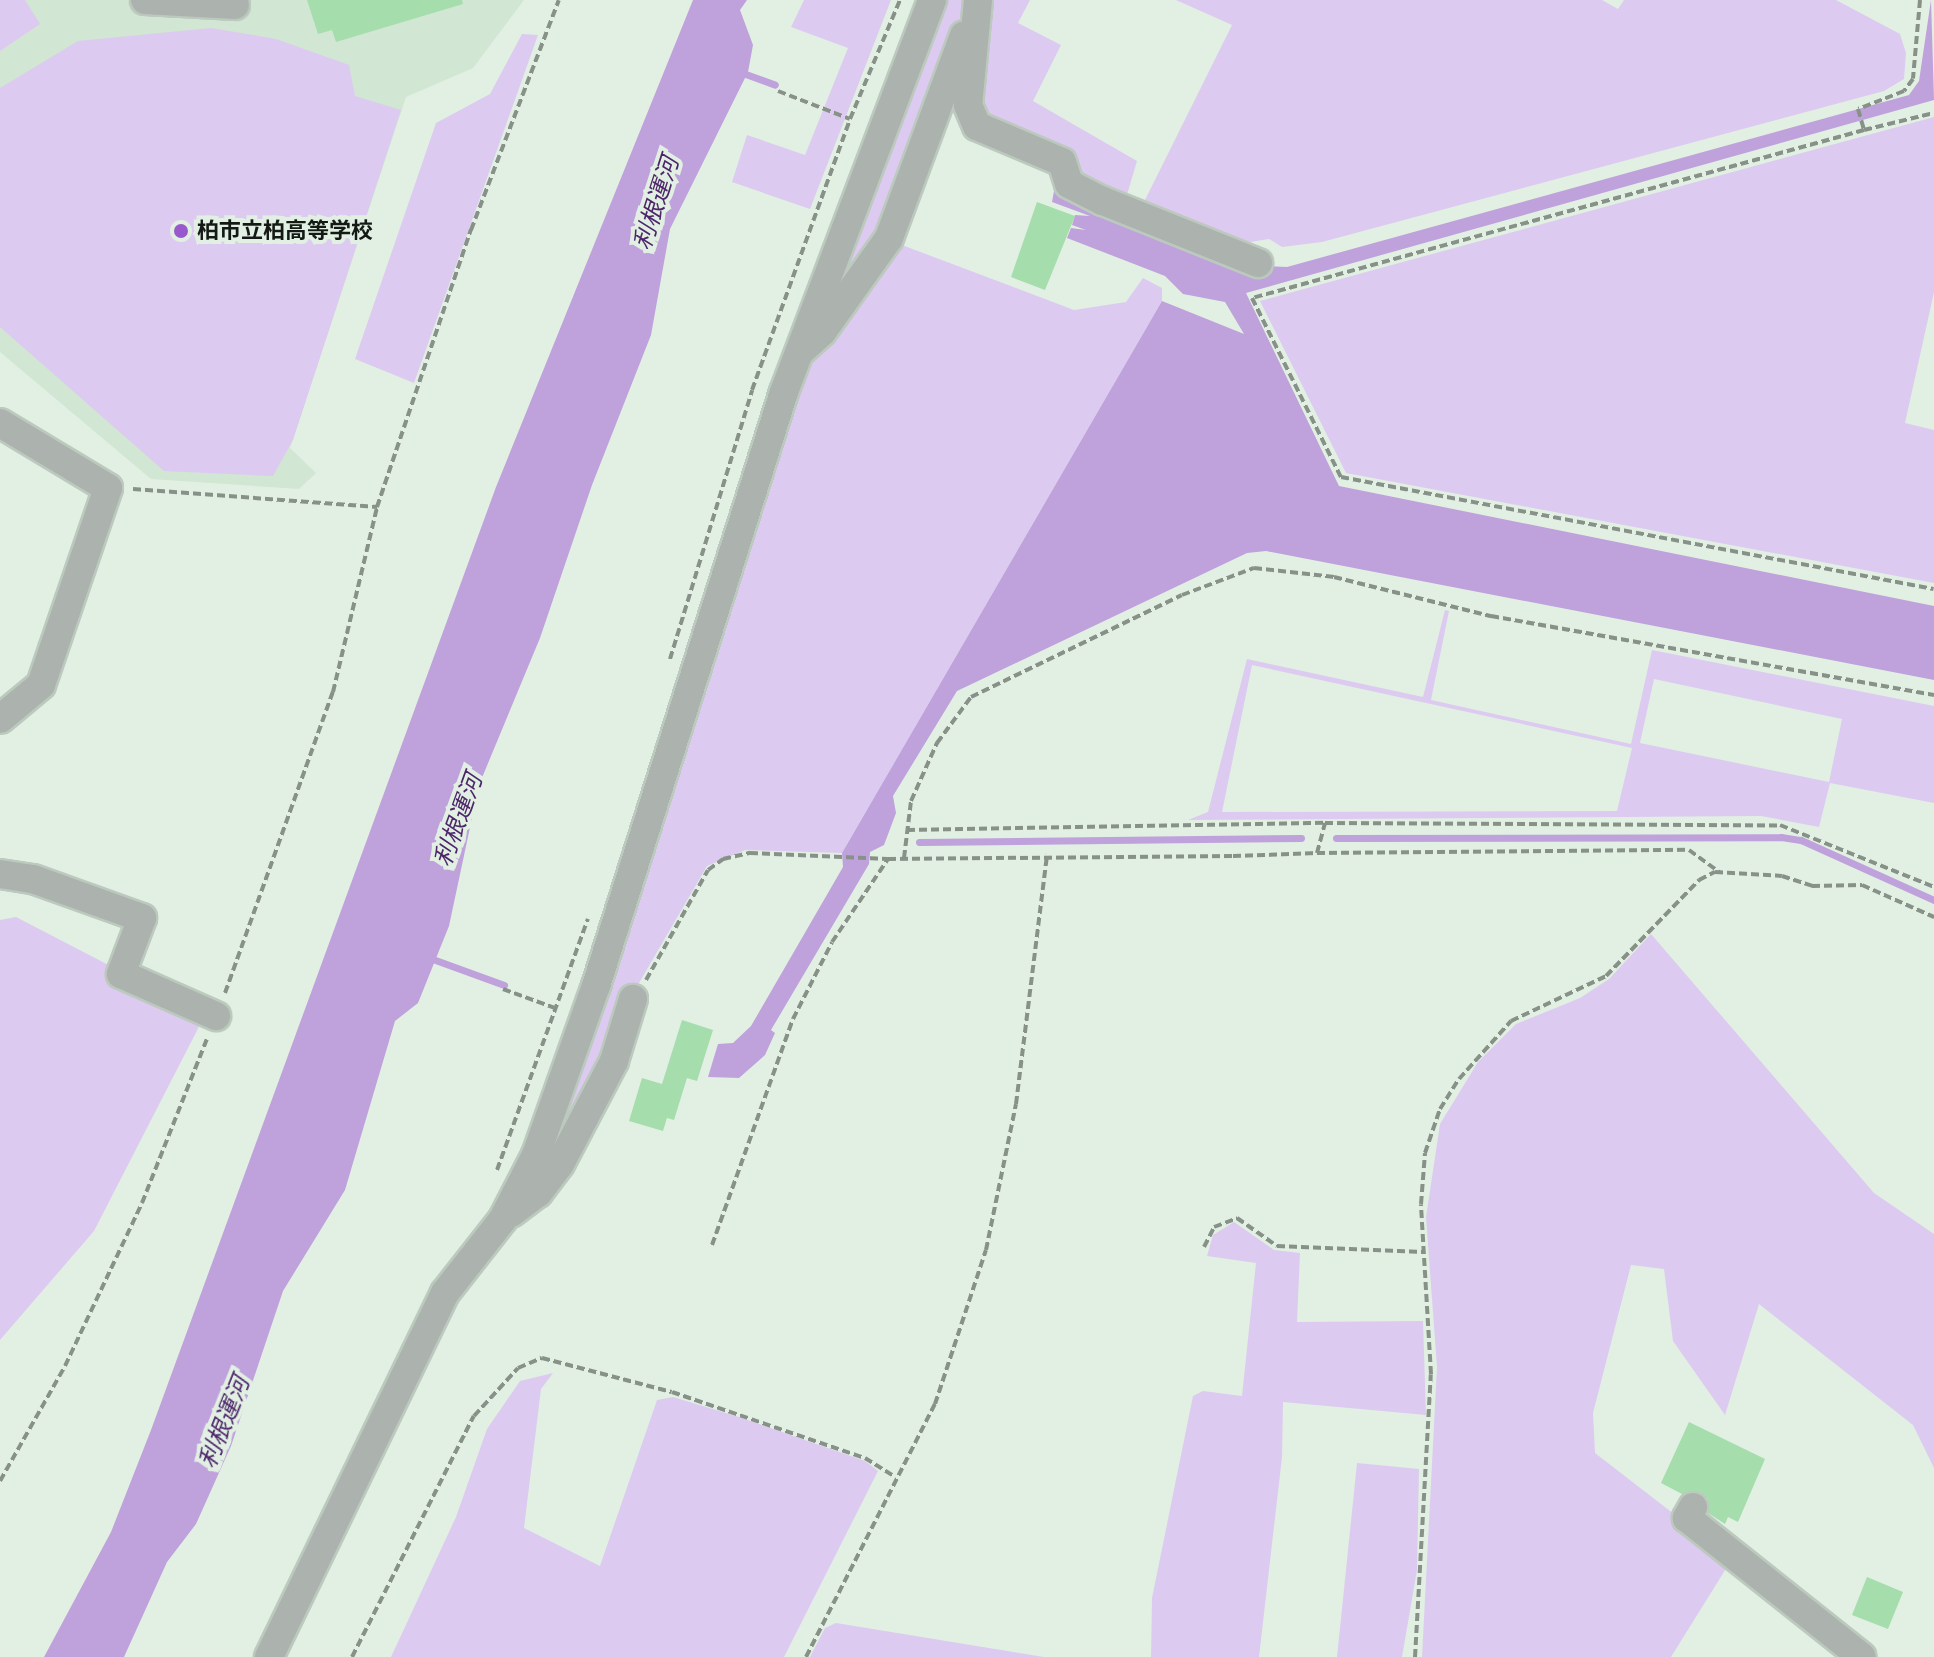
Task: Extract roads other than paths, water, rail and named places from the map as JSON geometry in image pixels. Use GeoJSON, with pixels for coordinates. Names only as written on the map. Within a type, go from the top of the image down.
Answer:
{"type":"FeatureCollection","features":[{"type":"Feature","properties":{"kind":"street"},"geometry":{"type":"LineString","coordinates":[[145,0],[235,5]]}},
{"type":"Feature","properties":{"kind":"street"},"geometry":{"type":"LineString","coordinates":[[269,1657],[445,1293],[503,1219],[536,1155],[575,1049],[798,353],[932,0]]}},
{"type":"Feature","properties":{"kind":"street"},"geometry":{"type":"LineString","coordinates":[[798,353],[822,332],[889,238],[976,4]]}},
{"type":"Feature","properties":{"kind":"street"},"geometry":{"type":"LineString","coordinates":[[976,4],[968,105],[977,126],[1062,162],[1069,184],[1103,201],[1258,263]]}},
{"type":"Feature","properties":{"kind":"street"},"geometry":{"type":"LineString","coordinates":[[0,423],[108,488],[41,685],[0,719]]}},
{"type":"Feature","properties":{"kind":"street"},"geometry":{"type":"LineString","coordinates":[[0,874],[33,879],[142,918],[121,974],[216,1016]]}},
{"type":"Feature","properties":{"kind":"street"},"geometry":{"type":"LineString","coordinates":[[503,1219],[538,1193],[560,1164],[614,1061],[633,999]]}},
{"type":"Feature","properties":{"kind":"street"},"geometry":{"type":"LineString","coordinates":[[1693,1507],[1687,1518],[1862,1657]]}},
{"type":"Feature","properties":{"kind":"water","name":"利根運河"},"geometry":{"type":"Polygon","coordinates":[[[693,0],[747,0],[740,10],[753,45],[748,72],[670,229],[651,335],[592,485],[540,638],[479,785],[449,926],[418,1003],[395,1021],[345,1190],[283,1291],[231,1446],[196,1524],[167,1562],[124,1657],[44,1657],[111,1532],[151,1430],[496,487],[693,0]]]}},
{"type":"Feature","properties":{"kind":"water"},"geometry":{"type":"Polygon","coordinates":[[[1931,0],[1934,100],[1246,293],[1339,486],[1934,606],[1934,680],[1266,551],[1247,553],[957,691],[893,796],[896,813],[884,845],[870,852],[869,864],[771,1030],[775,1033],[765,1055],[739,1078],[708,1077],[718,1044],[733,1043],[751,1026],[843,867],[842,853],[1162,301],[1244,334],[1225,302],[1183,294],[1165,276],[1067,238],[1071,228],[1086,230],[1072,225],[1075,215],[1090,216],[1052,202],[1054,191],[1265,266],[1287,267],[1909,95],[1919,81],[1931,0]]]}},
{"type":"Feature","properties":{"kind":"waterway"},"geometry":{"type":"LineString","coordinates":[[740,72],[775,85]]}},
{"type":"Feature","properties":{"kind":"waterway"},"geometry":{"type":"LineString","coordinates":[[1336,838],[1781,837],[1801,840],[1934,900]]}},
{"type":"Feature","properties":{"kind":"waterway"},"geometry":{"type":"LineString","coordinates":[[919,842],[1301,838]]}},
{"type":"Feature","properties":{"kind":"waterway"},"geometry":{"type":"LineString","coordinates":[[427,957],[504,985]]}},
{"type":"Feature","properties":{"kind":"place","name":"柏市立柏高等学校"},"geometry":{"type":"Point","coordinates":[181,231]}}]}
